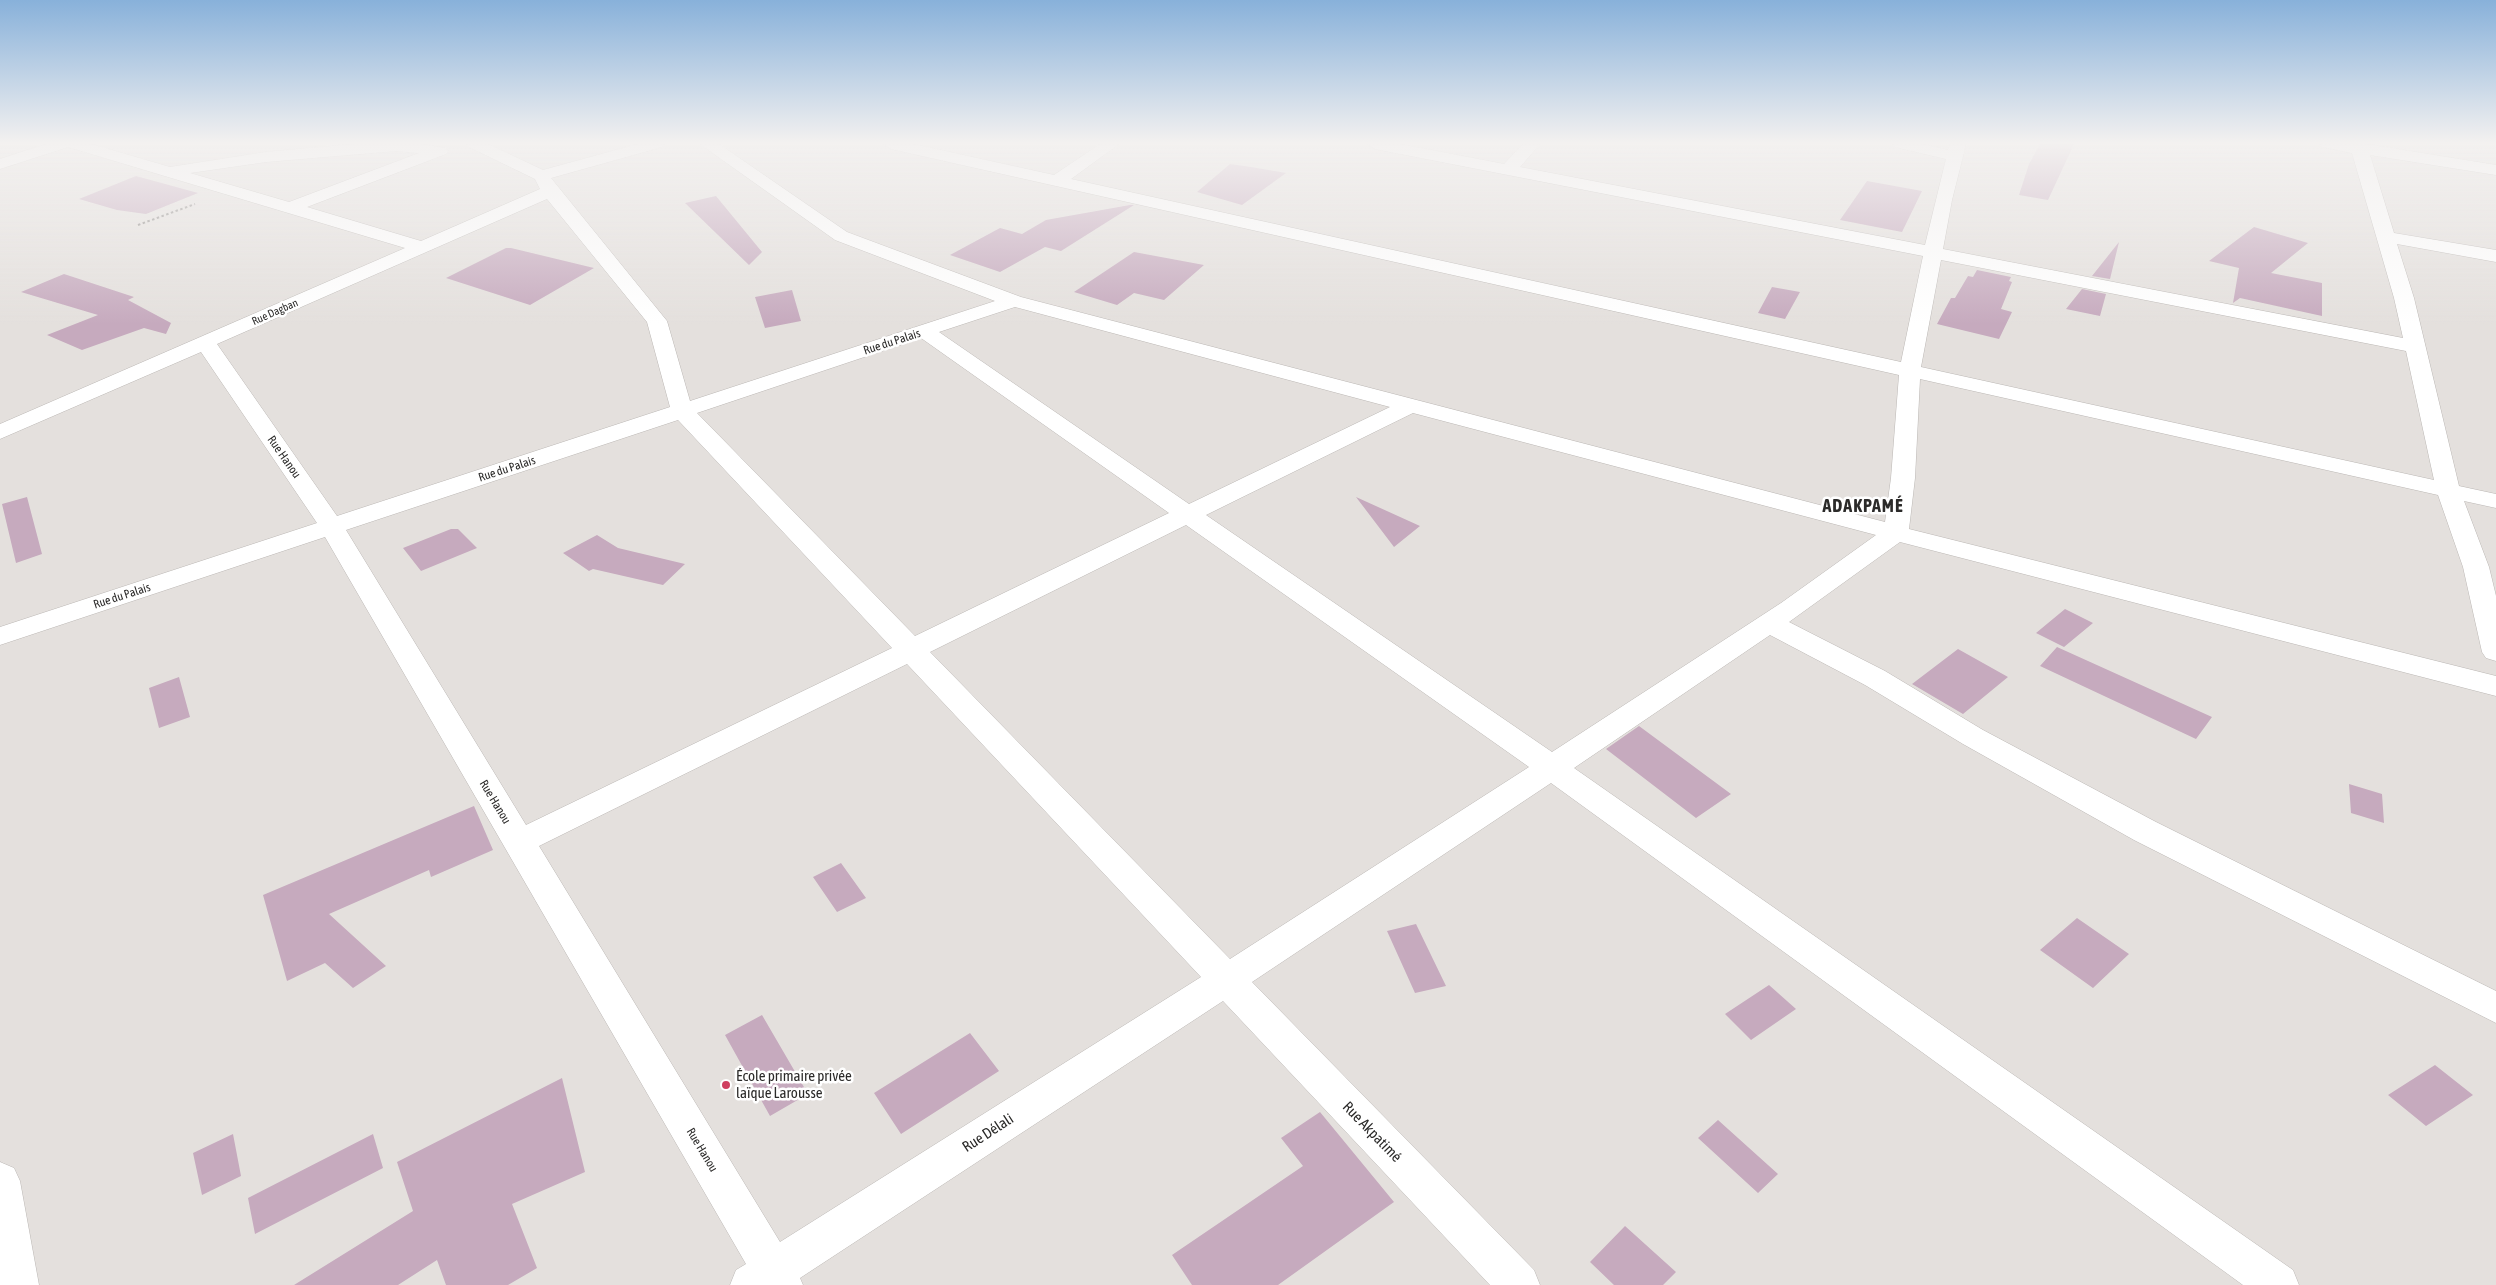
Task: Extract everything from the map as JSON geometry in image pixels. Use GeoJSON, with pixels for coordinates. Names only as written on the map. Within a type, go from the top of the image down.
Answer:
{"type":"FeatureCollection","features":[{"type":"Feature","properties":{"kind":"street"},"geometry":{"type":"LineString","coordinates":[[276,204],[423,247]]}},
{"type":"Feature","properties":{"kind":"street"},"geometry":{"type":"LineString","coordinates":[[289,208],[300,204]]}},
{"type":"Feature","properties":{"kind":"street","name":"Rue Dagban"},"geometry":{"type":"LineString","coordinates":[[0,432],[423,247],[507,204]]}},
{"type":"Feature","properties":{"kind":"street"},"geometry":{"type":"LineString","coordinates":[[562,204],[657,321],[682,411]]}},
{"type":"Feature","properties":{"kind":"street"},"geometry":{"type":"LineString","coordinates":[[795,204],[841,236],[1014,301],[1896,533],[2496,686]]}},
{"type":"Feature","properties":{"kind":"street"},"geometry":{"type":"LineString","coordinates":[[1159,204],[2496,501]]}},
{"type":"Feature","properties":{"kind":"street"},"geometry":{"type":"LineString","coordinates":[[1682,204],[2413,346]]}},
{"type":"Feature","properties":{"kind":"street"},"geometry":{"type":"LineString","coordinates":[[1896,533],[1904,478],[1910,372],[1941,204]]}},
{"type":"Feature","properties":{"kind":"street"},"geometry":{"type":"LineString","coordinates":[[2376,204],[2404,298],[2413,346],[2448,490],[2476,567],[2496,652]]}},
{"type":"Feature","properties":{"kind":"street"},"geometry":{"type":"LineString","coordinates":[[2386,238],[2496,256]]}},
{"type":"Feature","properties":{"kind":"street","name":"Rue du Palais"},"geometry":{"type":"LineString","coordinates":[[0,636],[1014,301]]}},
{"type":"Feature","properties":{"kind":"street"},"geometry":{"type":"LineString","coordinates":[[924,331],[1551,767],[2278,1285]]}},
{"type":"Feature","properties":{"kind":"street","name":"Rue Hanou"},"geometry":{"type":"LineString","coordinates":[[205,342],[332,527],[519,842],[769,1280]]}},
{"type":"Feature","properties":{"kind":"street"},"geometry":{"type":"LineString","coordinates":[[519,842],[1188,516],[1411,405]]}},
{"type":"Feature","properties":{"kind":"street","name":"Rue Akpatimé"},"geometry":{"type":"LineString","coordinates":[[682,411],[1519,1285]]}},
{"type":"Feature","properties":{"kind":"street","name":"Rue Délali"},"geometry":{"type":"LineString","coordinates":[[769,1280],[1402,866],[1769,622],[1896,533]]}},
{"type":"Feature","properties":{"kind":"street"},"geometry":{"type":"LineString","coordinates":[[1769,622],[1875,678],[1973,737],[2145,831],[2496,1008]]}},
{"type":"Feature","properties":{"kind":"street"},"geometry":{"type":"LineString","coordinates":[[0,1181],[18,1285]]}},
{"type":"Feature","properties":{"kind":"path"},"geometry":{"type":"LineString","coordinates":[[138,225],[194,204]]}},
{"type":"Feature","properties":{"kind":"building"},"geometry":{"type":"Polygon","coordinates":[[[96,204],[171,204],[146,214],[117,210],[96,204]]]}},
{"type":"Feature","properties":{"kind":"building"},"geometry":{"type":"Polygon","coordinates":[[[686,204],[723,204],[762,252],[749,265],[686,204]]]}},
{"type":"Feature","properties":{"kind":"building"},"geometry":{"type":"Polygon","coordinates":[[[1851,204],[1916,204],[1902,232],[1840,220],[1851,204]]]}},
{"type":"Feature","properties":{"kind":"building"},"geometry":{"type":"Polygon","coordinates":[[[1134,205],[1061,251],[1045,247],[1000,272],[950,255],[1000,228],[1022,234],[1046,220],[1134,205]]]}},
{"type":"Feature","properties":{"kind":"building"},"geometry":{"type":"Polygon","coordinates":[[[2254,227],[2308,243],[2271,273],[2322,283],[2322,316],[2240,298],[2233,303],[2239,268],[2209,261],[2254,227]]]}},
{"type":"Feature","properties":{"kind":"building"},"geometry":{"type":"Polygon","coordinates":[[[2119,242],[2110,279],[2092,276],[2119,242]]]}},
{"type":"Feature","properties":{"kind":"building"},"geometry":{"type":"Polygon","coordinates":[[[506,248],[594,268],[530,305],[446,278],[506,248]]]}},
{"type":"Feature","properties":{"kind":"building"},"geometry":{"type":"Polygon","coordinates":[[[1134,252],[1204,265],[1164,300],[1134,293],[1117,305],[1074,292],[1134,252]]]}},
{"type":"Feature","properties":{"kind":"building"},"geometry":{"type":"Polygon","coordinates":[[[1977,270],[2011,277],[2009,281],[2012,282],[2001,309],[2012,312],[1999,339],[1937,324],[1951,298],[1955,298],[1968,276],[1973,277],[1977,270]]]}},
{"type":"Feature","properties":{"kind":"building"},"geometry":{"type":"Polygon","coordinates":[[[64,274],[134,297],[128,300],[171,323],[166,334],[144,328],[82,350],[47,335],[98,315],[21,292],[64,274]]]}},
{"type":"Feature","properties":{"kind":"building"},"geometry":{"type":"Polygon","coordinates":[[[1772,287],[1800,292],[1785,319],[1758,313],[1772,287]]]}},
{"type":"Feature","properties":{"kind":"building"},"geometry":{"type":"Polygon","coordinates":[[[2082,289],[2106,294],[2100,316],[2066,309],[2082,289]]]}},
{"type":"Feature","properties":{"kind":"building"},"geometry":{"type":"Polygon","coordinates":[[[792,290],[801,321],[765,328],[755,297],[792,290]]]}},
{"type":"Feature","properties":{"kind":"building"},"geometry":{"type":"Polygon","coordinates":[[[27,497],[42,554],[16,563],[2,504],[27,497]]]}},
{"type":"Feature","properties":{"kind":"building"},"geometry":{"type":"Polygon","coordinates":[[[1356,497],[1420,526],[1394,547],[1356,497]]]}},
{"type":"Feature","properties":{"kind":"building"},"geometry":{"type":"Polygon","coordinates":[[[451,529],[458,529],[477,548],[421,571],[403,548],[451,529]]]}},
{"type":"Feature","properties":{"kind":"building"},"geometry":{"type":"Polygon","coordinates":[[[597,535],[618,548],[685,564],[663,585],[593,569],[589,571],[563,553],[597,535]]]}},
{"type":"Feature","properties":{"kind":"building"},"geometry":{"type":"Polygon","coordinates":[[[2065,609],[2093,623],[2064,647],[2036,633],[2065,609]]]}},
{"type":"Feature","properties":{"kind":"building"},"geometry":{"type":"Polygon","coordinates":[[[2057,647],[2212,717],[2196,739],[2040,666],[2057,647]]]}},
{"type":"Feature","properties":{"kind":"building"},"geometry":{"type":"Polygon","coordinates":[[[1958,649],[2008,677],[1963,714],[1912,684],[1958,649]]]}},
{"type":"Feature","properties":{"kind":"building"},"geometry":{"type":"Polygon","coordinates":[[[179,677],[190,717],[159,728],[149,688],[179,677]]]}},
{"type":"Feature","properties":{"kind":"building"},"geometry":{"type":"Polygon","coordinates":[[[1639,726],[1731,794],[1696,818],[1606,749],[1639,726]]]}},
{"type":"Feature","properties":{"kind":"building"},"geometry":{"type":"Polygon","coordinates":[[[2349,784],[2382,794],[2384,823],[2351,813],[2349,784]]]}},
{"type":"Feature","properties":{"kind":"building"},"geometry":{"type":"Polygon","coordinates":[[[474,806],[493,850],[431,877],[429,870],[329,914],[386,966],[353,988],[325,963],[287,981],[263,895],[474,806]]]}},
{"type":"Feature","properties":{"kind":"building"},"geometry":{"type":"Polygon","coordinates":[[[841,863],[866,898],[837,912],[813,877],[841,863]]]}},
{"type":"Feature","properties":{"kind":"building"},"geometry":{"type":"Polygon","coordinates":[[[2077,918],[2129,954],[2093,988],[2040,950],[2077,918]]]}},
{"type":"Feature","properties":{"kind":"building"},"geometry":{"type":"Polygon","coordinates":[[[1416,924],[1446,986],[1415,993],[1387,931],[1416,924]]]}},
{"type":"Feature","properties":{"kind":"building"},"geometry":{"type":"Polygon","coordinates":[[[1769,985],[1796,1009],[1751,1040],[1725,1014],[1769,985]]]}},
{"type":"Feature","properties":{"kind":"building"},"geometry":{"type":"Polygon","coordinates":[[[762,1015],[808,1094],[770,1116],[725,1035],[762,1015]]]}},
{"type":"Feature","properties":{"kind":"building"},"geometry":{"type":"Polygon","coordinates":[[[970,1033],[999,1071],[901,1134],[874,1093],[970,1033]]]}},
{"type":"Feature","properties":{"kind":"building"},"geometry":{"type":"Polygon","coordinates":[[[2435,1065],[2473,1095],[2426,1126],[2388,1095],[2435,1065]]]}},
{"type":"Feature","properties":{"kind":"building"},"geometry":{"type":"Polygon","coordinates":[[[562,1078],[585,1172],[512,1204],[537,1268],[508,1285],[446,1285],[437,1260],[398,1285],[294,1285],[413,1211],[397,1162],[562,1078]]]}},
{"type":"Feature","properties":{"kind":"building"},"geometry":{"type":"Polygon","coordinates":[[[1320,1112],[1394,1202],[1278,1285],[1192,1285],[1172,1255],[1303,1166],[1281,1138],[1320,1112]]]}},
{"type":"Feature","properties":{"kind":"building"},"geometry":{"type":"Polygon","coordinates":[[[1718,1120],[1778,1174],[1758,1193],[1698,1138],[1718,1120]]]}},
{"type":"Feature","properties":{"kind":"building"},"geometry":{"type":"Polygon","coordinates":[[[233,1134],[241,1176],[202,1195],[193,1153],[233,1134]]]}},
{"type":"Feature","properties":{"kind":"building"},"geometry":{"type":"Polygon","coordinates":[[[373,1134],[383,1168],[255,1234],[248,1198],[373,1134]]]}},
{"type":"Feature","properties":{"kind":"building"},"geometry":{"type":"Polygon","coordinates":[[[1625,1226],[1676,1272],[1663,1285],[1614,1285],[1590,1262],[1625,1226]]]}},
{"type":"Feature","properties":{"kind":"place","name":"École primaire privée laïque Larousse"},"geometry":{"type":"Point","coordinates":[726,1085]}},
{"type":"Feature","properties":{"kind":"district","name":"ADAKPAMÉ"},"geometry":{"type":"Point","coordinates":[1863,506]}}]}
